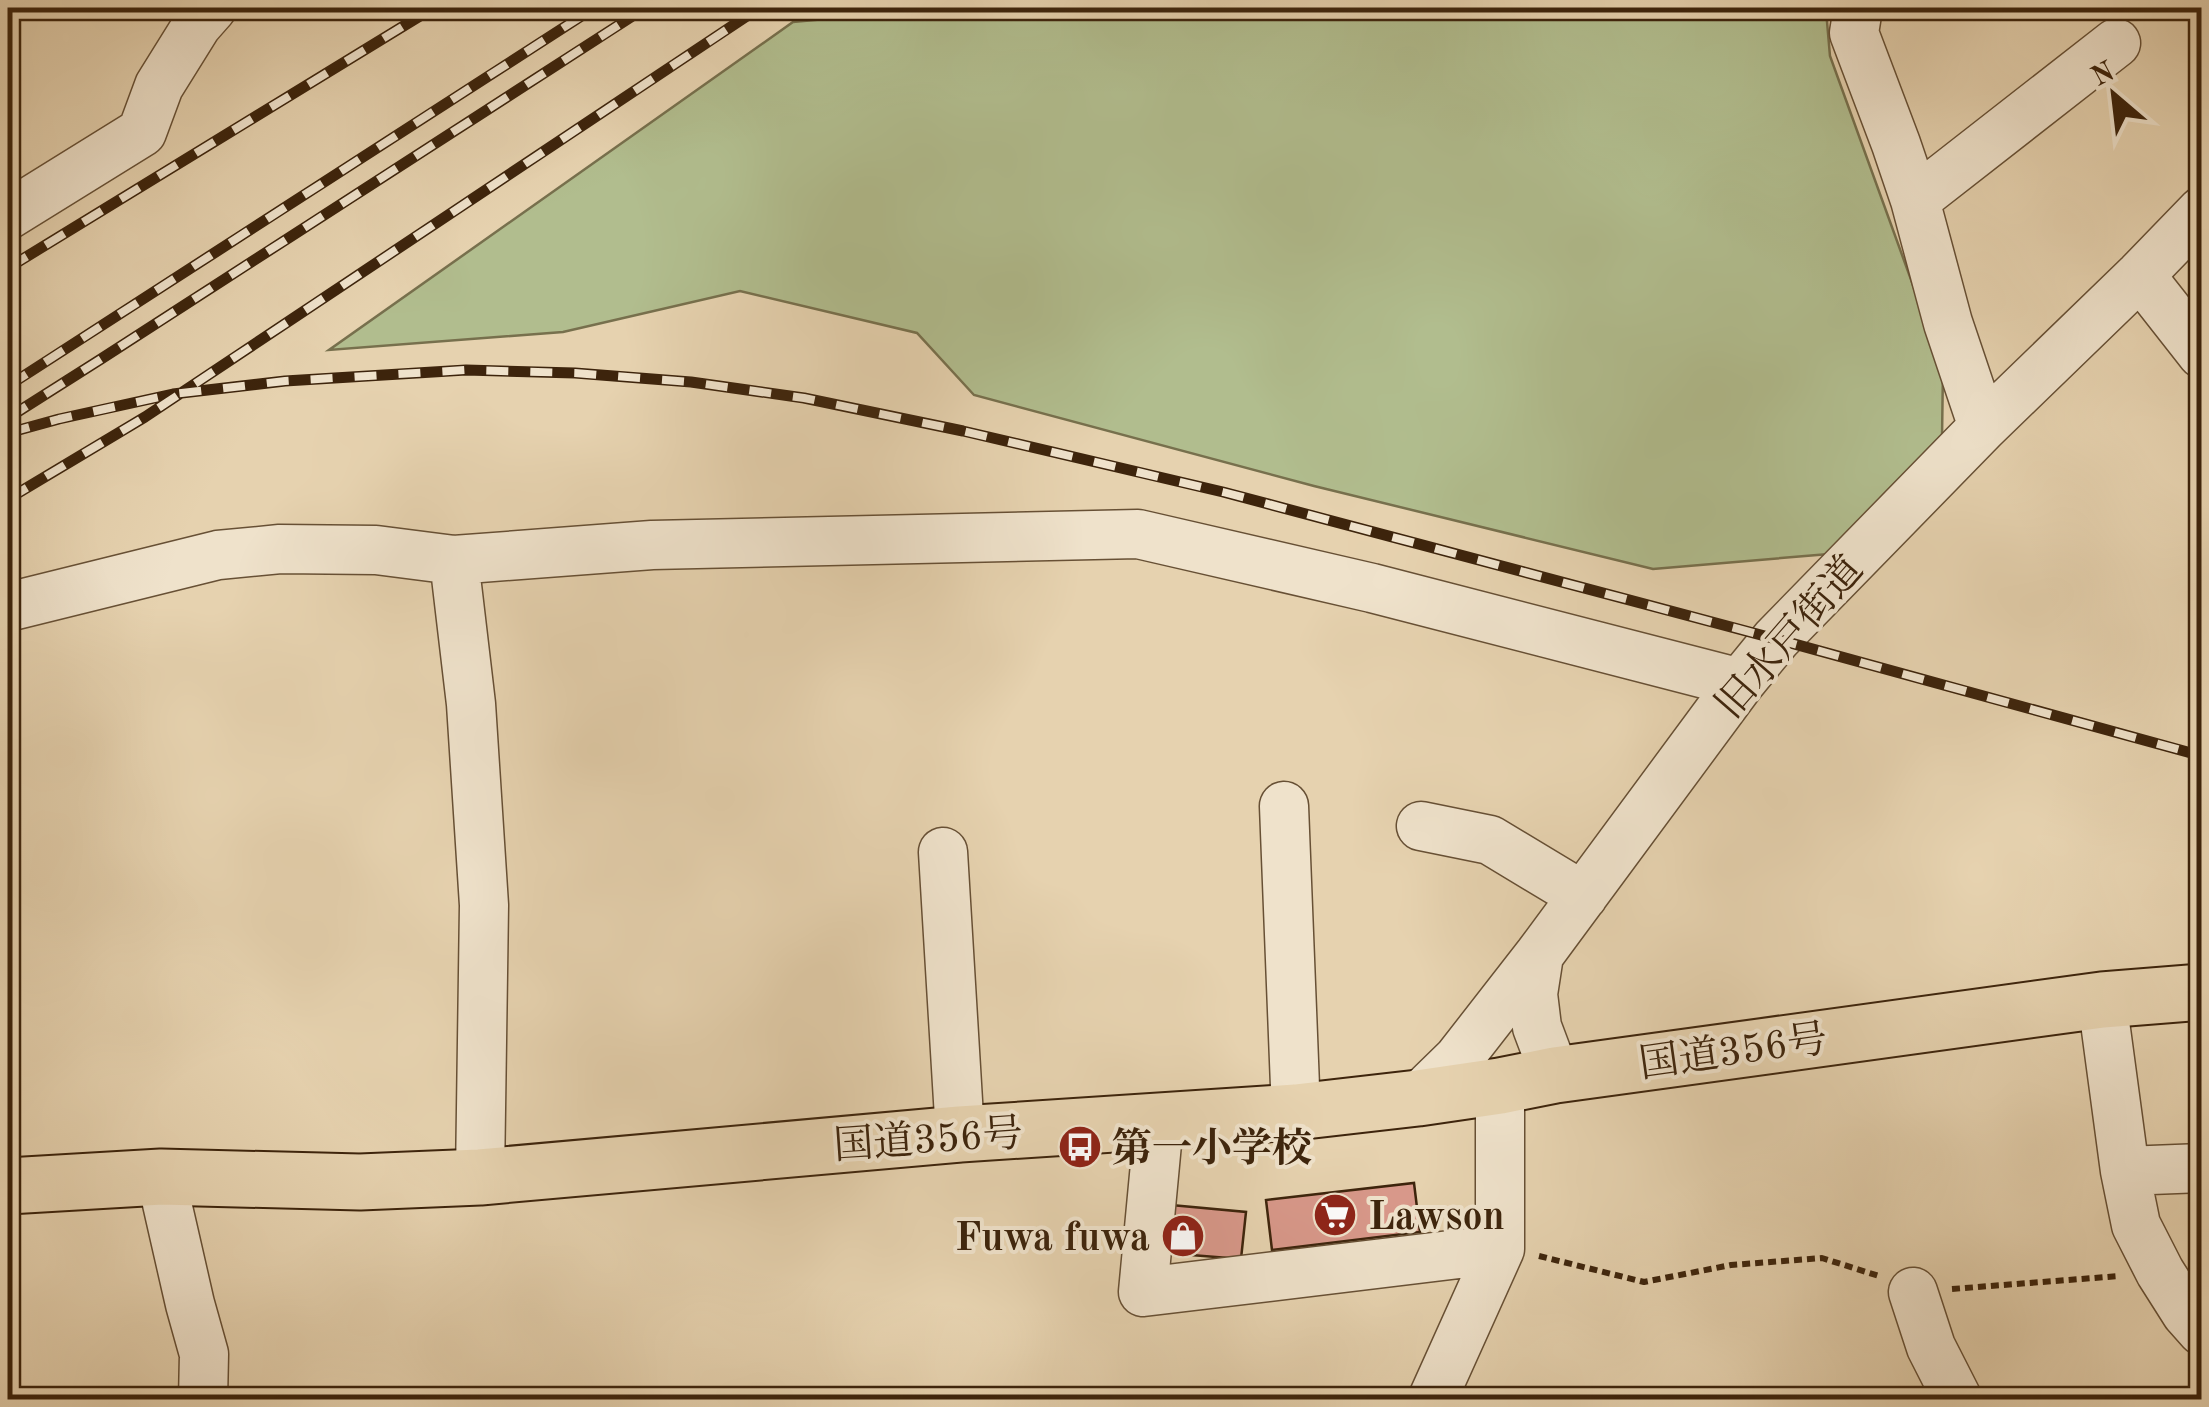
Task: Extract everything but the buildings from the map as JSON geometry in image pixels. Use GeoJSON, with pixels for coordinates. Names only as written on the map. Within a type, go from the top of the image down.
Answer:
{"type":"FeatureCollection","features":[{"type":"Feature","properties":{"kind":"highway","name":"国道356号"},"geometry":{"type":"LineString","coordinates":[[8,1186],[162,1177],[360,1182],[480,1178],[960,1134],[1296,1112],[2102,1000],[2202,992]]}},
{"type":"Feature","properties":{"kind":"street"},"geometry":{"type":"LineString","coordinates":[[8,214],[142,132],[159,86],[212,8]]}},
{"type":"Feature","properties":{"kind":"street"},"geometry":{"type":"LineString","coordinates":[[1858,8],[1854,33],[1915,200],[1948,323],[1983,427]]}},
{"type":"Feature","properties":{"kind":"street"},"geometry":{"type":"LineString","coordinates":[[1915,200],[2116,42]]}},
{"type":"Feature","properties":{"kind":"street","name":"旧水戸街道"},"geometry":{"type":"LineString","coordinates":[[1418,1098],[1458,1059],[1540,955],[1740,683],[1776,640],[1983,427],[2202,212]]}},
{"type":"Feature","properties":{"kind":"street"},"geometry":{"type":"LineString","coordinates":[[2140,275],[2202,354]]}},
{"type":"Feature","properties":{"kind":"street"},"geometry":{"type":"LineString","coordinates":[[8,607],[218,555],[280,549],[376,550],[454,560],[652,545],[1138,534],[1372,588],[1740,683]]}},
{"type":"Feature","properties":{"kind":"street"},"geometry":{"type":"LineString","coordinates":[[454,560],[471,704],[484,904],[480,1178]]}},
{"type":"Feature","properties":{"kind":"street"},"geometry":{"type":"LineString","coordinates":[[1284,806],[1296,1112]]}},
{"type":"Feature","properties":{"kind":"street"},"geometry":{"type":"LineString","coordinates":[[1421,826],[1490,840],[1583,896]]}},
{"type":"Feature","properties":{"kind":"street"},"geometry":{"type":"LineString","coordinates":[[943,852],[960,1134]]}},
{"type":"Feature","properties":{"kind":"street"},"geometry":{"type":"LineString","coordinates":[[1540,955],[1533,994],[1536,1027],[1555,1075]]}},
{"type":"Feature","properties":{"kind":"street"},"geometry":{"type":"LineString","coordinates":[[2102,1000],[2136,1225],[2181,1273],[2186,1313],[2202,1331]]}},
{"type":"Feature","properties":{"kind":"street"},"geometry":{"type":"LineString","coordinates":[[1432,1400],[1500,1250],[1500,1086]]}},
{"type":"Feature","properties":{"kind":"street"},"geometry":{"type":"LineString","coordinates":[[1159,1122],[1143,1292],[1500,1250]]}},
{"type":"Feature","properties":{"kind":"street"},"geometry":{"type":"LineString","coordinates":[[2125,1171],[2202,1168]]}},
{"type":"Feature","properties":{"kind":"street"},"geometry":{"type":"LineString","coordinates":[[162,1177],[204,1354],[203,1400]]}},
{"type":"Feature","properties":{"kind":"street"},"geometry":{"type":"LineString","coordinates":[[1913,1292],[1931,1348],[1958,1400]]}},
{"type":"Feature","properties":{"kind":"path"},"geometry":{"type":"LineString","coordinates":[[1500,1250],[1512,1249],[1644,1282],[1731,1265],[1822,1258],[1888,1279],[1913,1292],[2181,1273]]}},
{"type":"Feature","properties":{"kind":"green space"},"geometry":{"type":"Polygon","coordinates":[[[892,8],[1823,8],[1830,56],[1943,368],[1942,438],[1841,553],[1653,569],[1314,486],[974,395],[917,333],[740,291],[563,332],[329,350],[793,22],[880,14],[892,8]]]}},
{"type":"Feature","properties":{"kind":"railway"},"geometry":{"type":"LineString","coordinates":[[8,268],[433,8]]}},
{"type":"Feature","properties":{"kind":"railway"},"geometry":{"type":"LineString","coordinates":[[8,386],[594,8]]}},
{"type":"Feature","properties":{"kind":"railway"},"geometry":{"type":"LineString","coordinates":[[8,418],[645,8]]}},
{"type":"Feature","properties":{"kind":"railway"},"geometry":{"type":"LineString","coordinates":[[8,499],[145,417],[759,8]]}},
{"type":"Feature","properties":{"kind":"railway"},"geometry":{"type":"LineString","coordinates":[[8,433],[173,394],[285,381],[466,370],[691,382],[804,398],[1223,492],[2202,756]]}},
{"type":"Feature","properties":{"kind":"place","name":"第一小学校"},"geometry":{"type":"Point","coordinates":[1080,1147]}},
{"type":"Feature","properties":{"kind":"place","name":"Lawson"},"geometry":{"type":"Point","coordinates":[1335,1215]}},
{"type":"Feature","properties":{"kind":"place","name":"Fuwa fuwa"},"geometry":{"type":"Point","coordinates":[1183,1236]}}]}
